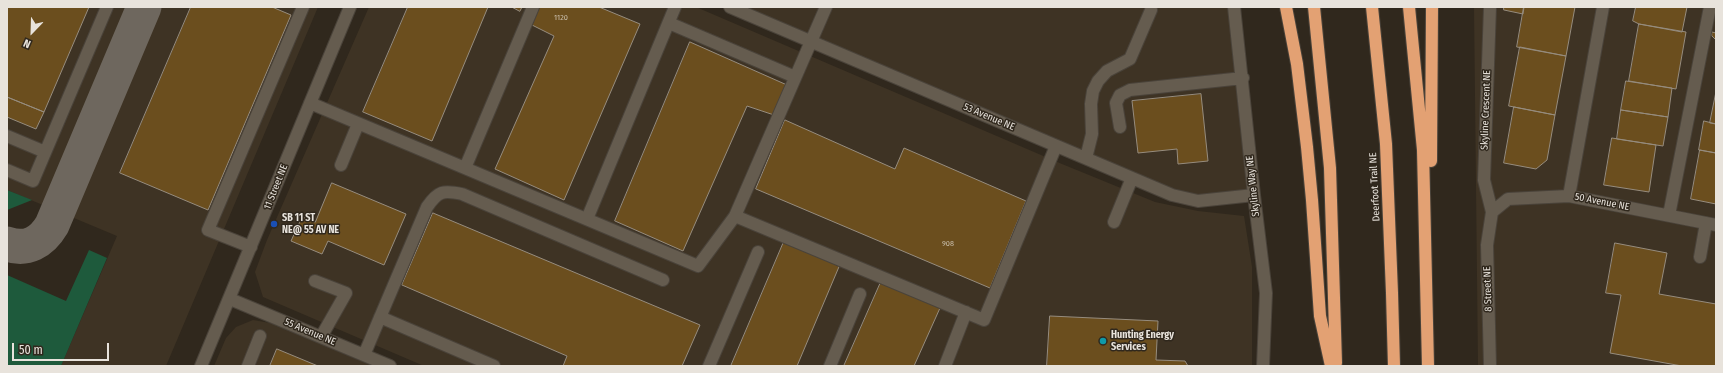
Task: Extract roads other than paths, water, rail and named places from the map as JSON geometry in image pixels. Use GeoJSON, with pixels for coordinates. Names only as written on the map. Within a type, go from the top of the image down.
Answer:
{"type":"FeatureCollection","features":[{"type":"Feature","properties":{"kind":"highway"},"geometry":{"type":"LineString","coordinates":[[1286,7],[1297,64],[1307,148],[1320,316],[1331,366]]}},
{"type":"Feature","properties":{"kind":"highway"},"geometry":{"type":"LineString","coordinates":[[1314,7],[1330,168],[1336,366]]}},
{"type":"Feature","properties":{"kind":"highway","name":"Deerfoot Trail NE"},"geometry":{"type":"LineString","coordinates":[[1372,7],[1386,144],[1394,366]]}},
{"type":"Feature","properties":{"kind":"highway"},"geometry":{"type":"LineString","coordinates":[[1409,7],[1423,150],[1429,366]]}},
{"type":"Feature","properties":{"kind":"highway"},"geometry":{"type":"LineString","coordinates":[[1429,366],[1432,7]]}},
{"type":"Feature","properties":{"kind":"street"},"geometry":{"type":"LineString","coordinates":[[7,170],[33,181],[107,7]]}},
{"type":"Feature","properties":{"kind":"street","name":"11 Street NE"},"geometry":{"type":"LineString","coordinates":[[201,366],[350,7]]}},
{"type":"Feature","properties":{"kind":"street"},"geometry":{"type":"LineString","coordinates":[[465,168],[533,7]]}},
{"type":"Feature","properties":{"kind":"street"},"geometry":{"type":"LineString","coordinates":[[587,219],[675,7]]}},
{"type":"Feature","properties":{"kind":"street","name":"53 Avenue NE"},"geometry":{"type":"LineString","coordinates":[[730,7],[1172,195],[1198,201],[1254,195]]}},
{"type":"Feature","properties":{"kind":"street"},"geometry":{"type":"LineString","coordinates":[[310,103],[698,266],[735,216],[826,7]]}},
{"type":"Feature","properties":{"kind":"street","name":"Skyline Way NE"},"geometry":{"type":"LineString","coordinates":[[1234,7],[1266,294],[1263,366]]}},
{"type":"Feature","properties":{"kind":"street","name":"Skyline Crescent NE"},"geometry":{"type":"LineString","coordinates":[[1490,7],[1484,180],[1492,212]]}},
{"type":"Feature","properties":{"kind":"street"},"geometry":{"type":"LineString","coordinates":[[1569,196],[1603,7]]}},
{"type":"Feature","properties":{"kind":"street"},"geometry":{"type":"LineString","coordinates":[[1669,215],[1710,7]]}},
{"type":"Feature","properties":{"kind":"street"},"geometry":{"type":"LineString","coordinates":[[251,247],[208,230],[301,8]]}},
{"type":"Feature","properties":{"kind":"street"},"geometry":{"type":"LineString","coordinates":[[1086,158],[1092,134],[1091,104],[1093,91],[1098,81],[1107,71],[1130,59],[1151,10]]}},
{"type":"Feature","properties":{"kind":"street"},"geometry":{"type":"LineString","coordinates":[[669,22],[796,77]]}},
{"type":"Feature","properties":{"kind":"street"},"geometry":{"type":"LineString","coordinates":[[1120,127],[1116,103],[1120,96],[1130,90],[1243,78]]}},
{"type":"Feature","properties":{"kind":"street"},"geometry":{"type":"LineString","coordinates":[[341,165],[358,124]]}},
{"type":"Feature","properties":{"kind":"street"},"geometry":{"type":"LineString","coordinates":[[7,136],[45,152]]}},
{"type":"Feature","properties":{"kind":"street"},"geometry":{"type":"LineString","coordinates":[[735,216],[984,320],[1056,146]]}},
{"type":"Feature","properties":{"kind":"street"},"geometry":{"type":"LineString","coordinates":[[1114,222],[1132,178]]}},
{"type":"Feature","properties":{"kind":"street"},"geometry":{"type":"LineString","coordinates":[[364,359],[427,207],[435,196],[447,191],[462,194],[662,280]]}},
{"type":"Feature","properties":{"kind":"street","name":"50 Avenue NE"},"geometry":{"type":"LineString","coordinates":[[1492,212],[1508,199],[1569,196],[1711,224]]}},
{"type":"Feature","properties":{"kind":"street","name":"8 Street NE"},"geometry":{"type":"LineString","coordinates":[[1490,366],[1487,245],[1492,212]]}},
{"type":"Feature","properties":{"kind":"street"},"geometry":{"type":"LineString","coordinates":[[1700,257],[1711,224]]}},
{"type":"Feature","properties":{"kind":"street"},"geometry":{"type":"LineString","coordinates":[[708,366],[758,252]]}},
{"type":"Feature","properties":{"kind":"street"},"geometry":{"type":"LineString","coordinates":[[315,281],[346,294],[321,337]]}},
{"type":"Feature","properties":{"kind":"street"},"geometry":{"type":"LineString","coordinates":[[830,366],[860,294]]}},
{"type":"Feature","properties":{"kind":"street","name":"55 Avenue NE"},"geometry":{"type":"LineString","coordinates":[[230,299],[321,337],[364,359],[390,366]]}},
{"type":"Feature","properties":{"kind":"street"},"geometry":{"type":"LineString","coordinates":[[945,366],[966,312]]}},
{"type":"Feature","properties":{"kind":"street"},"geometry":{"type":"LineString","coordinates":[[380,318],[494,366]]}},
{"type":"Feature","properties":{"kind":"street"},"geometry":{"type":"LineString","coordinates":[[248,366],[260,336]]}},
{"type":"Feature","properties":{"kind":"place","name":"SB 11 ST NE@ 55 AV NE"},"geometry":{"type":"Point","coordinates":[274,224]}},
{"type":"Feature","properties":{"kind":"place","name":"Hunting Energy Services"},"geometry":{"type":"Point","coordinates":[1103,341]}}]}
